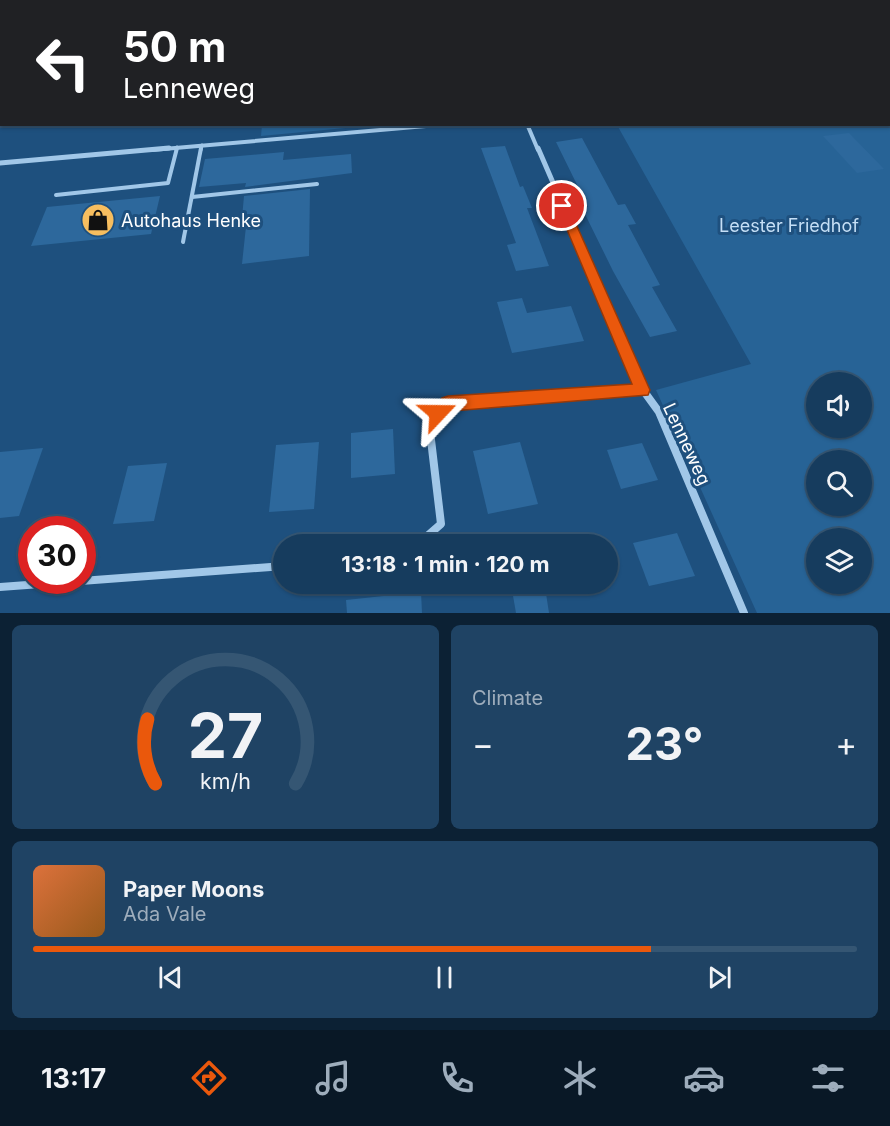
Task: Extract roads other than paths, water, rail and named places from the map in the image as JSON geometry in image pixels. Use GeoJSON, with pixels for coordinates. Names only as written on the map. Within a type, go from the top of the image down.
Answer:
{"type":"FeatureCollection","features":[{"type":"Feature","properties":{"kind":"street"},"geometry":{"type":"LineString","coordinates":[[0,163],[425,126]]}},
{"type":"Feature","properties":{"kind":"street","name":"Lenneweg"},"geometry":{"type":"LineString","coordinates":[[528,126],[643,390],[659,412],[744,613]]}},
{"type":"Feature","properties":{"kind":"street"},"geometry":{"type":"LineString","coordinates":[[430,534],[441,524],[429,423],[448,404],[643,390]]}},
{"type":"Feature","properties":{"kind":"street"},"geometry":{"type":"LineString","coordinates":[[0,586],[273,567]]}},
{"type":"Feature","properties":{"kind":"lane"},"geometry":{"type":"LineString","coordinates":[[183,242],[202,145]]}},
{"type":"Feature","properties":{"kind":"lane"},"geometry":{"type":"LineString","coordinates":[[56,195],[168,183],[177,147]]}},
{"type":"Feature","properties":{"kind":"lane"},"geometry":{"type":"LineString","coordinates":[[192,197],[317,184]]}},
{"type":"Feature","properties":{"kind":"place","name":"Autohaus Henke"},"geometry":{"type":"Point","coordinates":[98,220]}},
{"type":"Feature","properties":{"kind":"park label","name":"Leester Friedhof"},"geometry":{"type":"Point","coordinates":[789,225]}}]}
